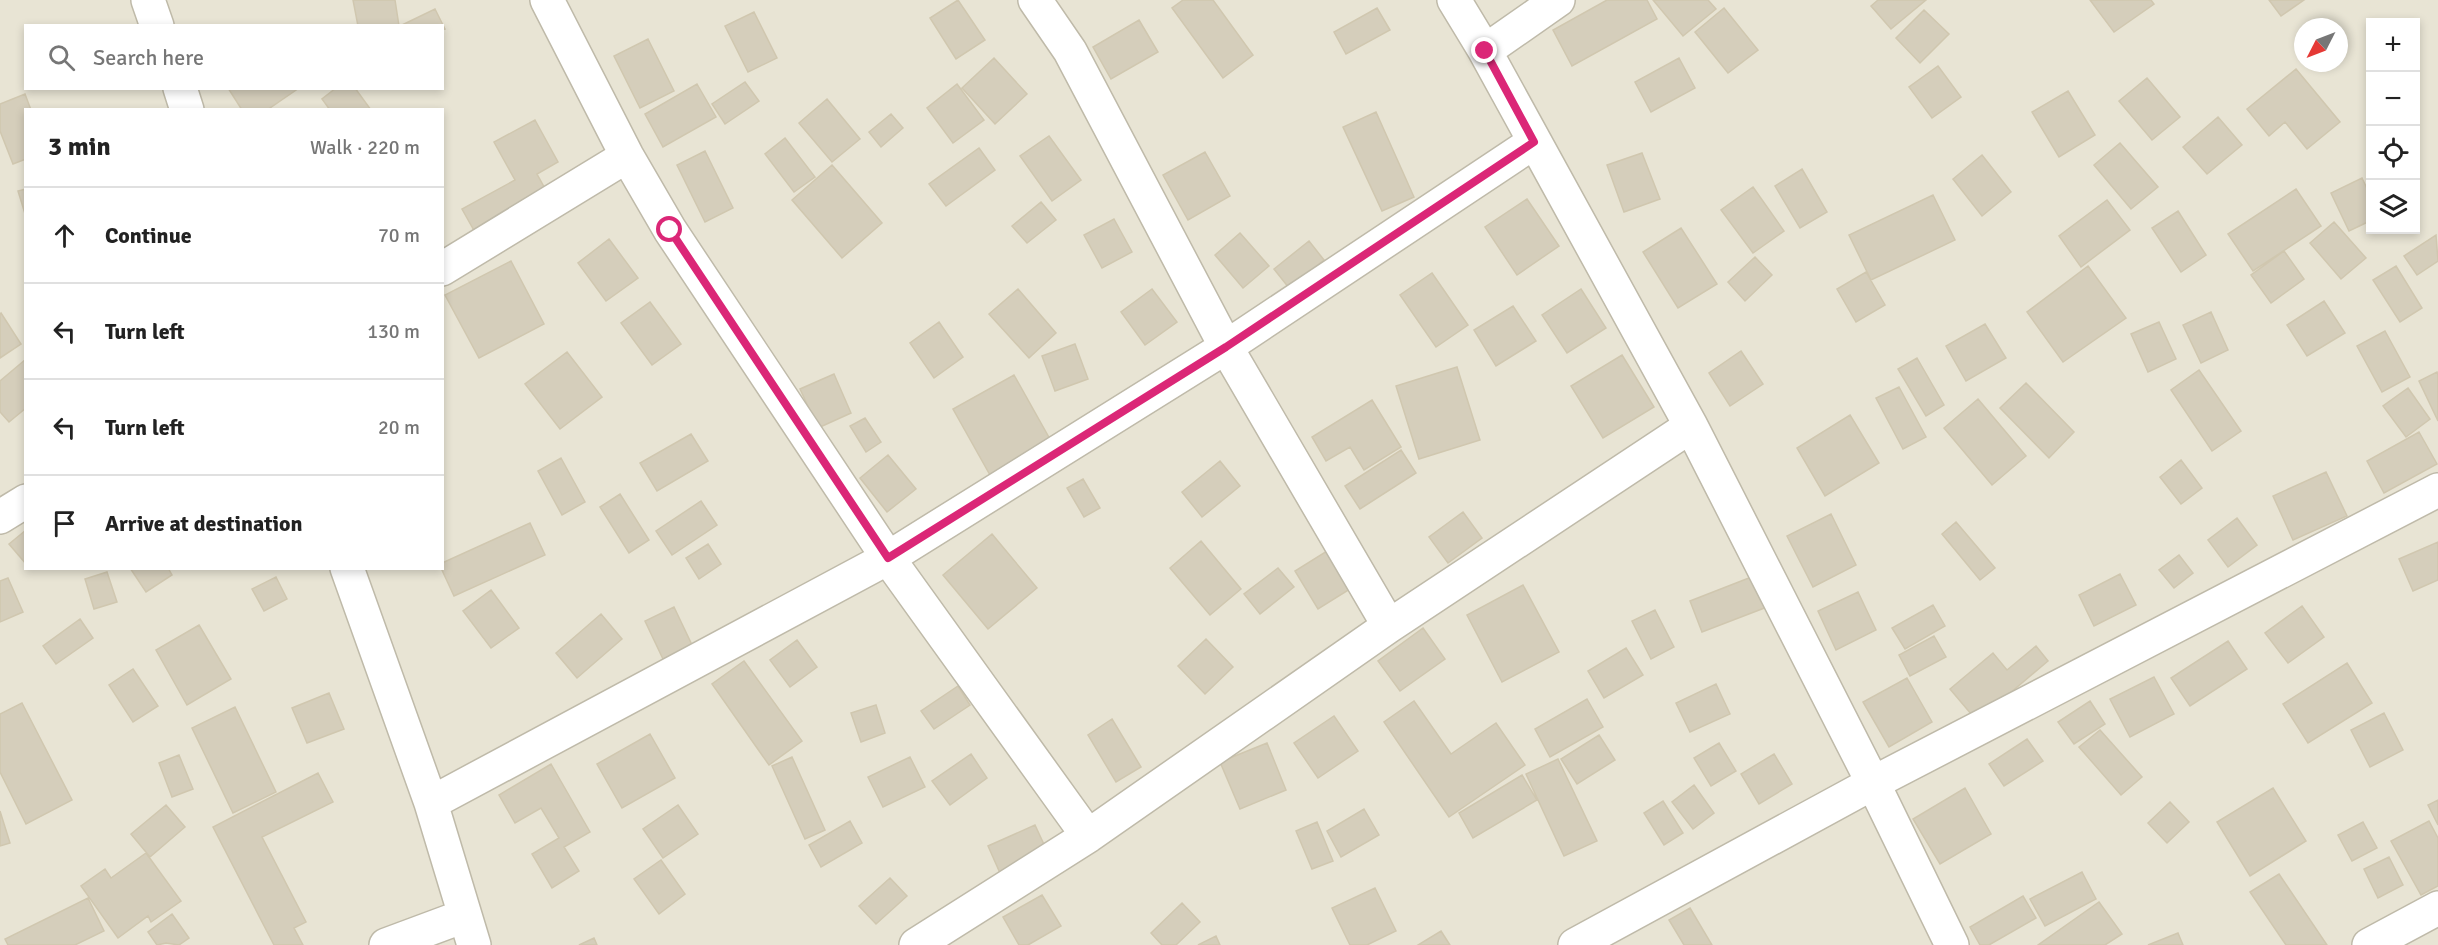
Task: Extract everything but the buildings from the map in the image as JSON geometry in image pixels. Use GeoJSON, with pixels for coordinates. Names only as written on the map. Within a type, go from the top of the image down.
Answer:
{"type":"FeatureCollection","features":[{"type":"Feature","properties":{"kind":"street"},"geometry":{"type":"LineString","coordinates":[[148,0],[156,24]]}},
{"type":"Feature","properties":{"kind":"street"},"geometry":{"type":"LineString","coordinates":[[547,0],[627,156],[670,230],[888,558],[1088,836]]}},
{"type":"Feature","properties":{"kind":"street"},"geometry":{"type":"LineString","coordinates":[[1035,0],[1070,51],[1226,347],[1389,626]]}},
{"type":"Feature","properties":{"kind":"street"},"geometry":{"type":"LineString","coordinates":[[1454,0],[1485,51],[1691,426],[1873,783],[1952,945]]}},
{"type":"Feature","properties":{"kind":"street"},"geometry":{"type":"LineString","coordinates":[[1485,51],[1558,0]]}},
{"type":"Feature","properties":{"kind":"street"},"geometry":{"type":"LineString","coordinates":[[181,90],[186,108]]}},
{"type":"Feature","properties":{"kind":"street"},"geometry":{"type":"LineString","coordinates":[[431,803],[888,558],[1226,347],[1534,142]]}},
{"type":"Feature","properties":{"kind":"street"},"geometry":{"type":"LineString","coordinates":[[444,268],[627,156]]}},
{"type":"Feature","properties":{"kind":"street"},"geometry":{"type":"LineString","coordinates":[[916,945],[1088,836],[1389,626],[1691,426]]}},
{"type":"Feature","properties":{"kind":"street"},"geometry":{"type":"LineString","coordinates":[[1575,945],[1873,783],[2438,490]]}},
{"type":"Feature","properties":{"kind":"street"},"geometry":{"type":"LineString","coordinates":[[0,517],[24,502]]}},
{"type":"Feature","properties":{"kind":"street"},"geometry":{"type":"LineString","coordinates":[[348,570],[431,803],[469,931],[386,945]]}},
{"type":"Feature","properties":{"kind":"street"},"geometry":{"type":"LineString","coordinates":[[2369,945],[2438,908]]}},
{"type":"Feature","properties":{"kind":"shaded area"},"geometry":{"type":"Polygon","coordinates":[[[0,0],[2438,0],[2438,945],[0,945],[0,0]]]}},
{"type":"Feature","properties":{"kind":"route"},"geometry":{"type":"LineString","coordinates":[[670,230],[888,558],[1226,347],[1534,142],[1485,51]]}}]}
